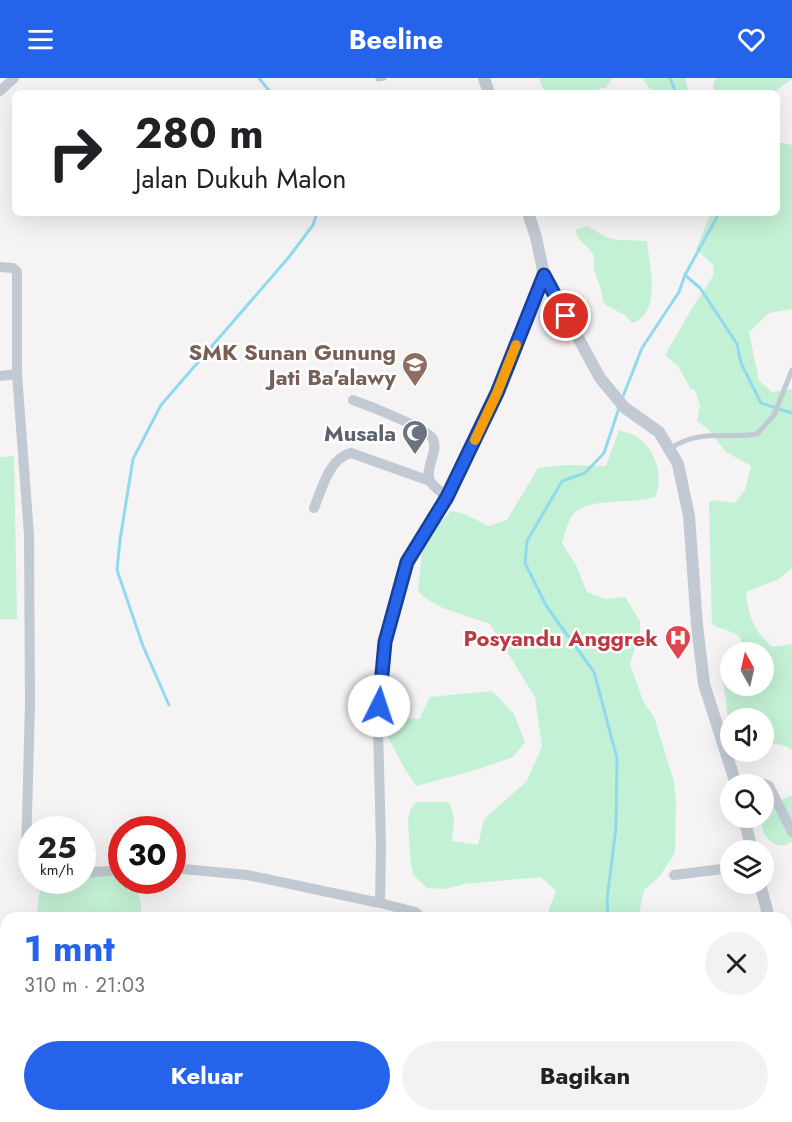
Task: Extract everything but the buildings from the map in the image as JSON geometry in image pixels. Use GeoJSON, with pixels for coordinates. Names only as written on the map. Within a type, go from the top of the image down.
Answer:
{"type":"FeatureCollection","features":[{"type":"Feature","properties":{"kind":"street"},"geometry":{"type":"LineString","coordinates":[[0,91],[14,78]]}},
{"type":"Feature","properties":{"kind":"street"},"geometry":{"type":"LineString","coordinates":[[529,216],[544,275],[600,378],[622,404],[658,432],[678,464],[689,516],[704,684],[733,774]]}},
{"type":"Feature","properties":{"kind":"street"},"geometry":{"type":"LineString","coordinates":[[0,267],[14,268],[17,272],[17,374],[29,536],[30,704],[27,816]]}},
{"type":"Feature","properties":{"kind":"street"},"geometry":{"type":"LineString","coordinates":[[380,903],[378,727],[385,642],[407,562],[447,497],[497,393],[544,275]]}},
{"type":"Feature","properties":{"kind":"street"},"geometry":{"type":"LineString","coordinates":[[0,376],[17,374]]}},
{"type":"Feature","properties":{"kind":"street"},"geometry":{"type":"LineString","coordinates":[[353,400],[390,414],[431,436],[435,445],[429,474],[430,482]]}},
{"type":"Feature","properties":{"kind":"street"},"geometry":{"type":"LineString","coordinates":[[314,508],[335,461],[351,453],[430,482],[447,497]]}},
{"type":"Feature","properties":{"kind":"street"},"geometry":{"type":"LineString","coordinates":[[774,796],[792,832]]}},
{"type":"Feature","properties":{"kind":"street"},"geometry":{"type":"LineString","coordinates":[[186,869],[247,875],[415,912]]}},
{"type":"Feature","properties":{"kind":"street"},"geometry":{"type":"LineString","coordinates":[[674,875],[720,869]]}},
{"type":"Feature","properties":{"kind":"street"},"geometry":{"type":"LineString","coordinates":[[763,894],[767,912]]}},
{"type":"Feature","properties":{"kind":"lane"},"geometry":{"type":"LineString","coordinates":[[669,449],[683,440],[698,436],[756,434],[774,415],[792,370]]}},
{"type":"Feature","properties":{"kind":"green space"},"geometry":{"type":"Polygon","coordinates":[[[539,78],[612,78],[606,88],[600,88],[600,90],[544,90],[539,78]]]}},
{"type":"Feature","properties":{"kind":"green space"},"geometry":{"type":"Polygon","coordinates":[[[643,78],[685,78],[688,90],[653,90],[643,78]]]}},
{"type":"Feature","properties":{"kind":"green space"},"geometry":{"type":"Polygon","coordinates":[[[716,78],[792,78],[777,90],[714,90],[716,78]]]}},
{"type":"Feature","properties":{"kind":"green space"},"geometry":{"type":"Polygon","coordinates":[[[780,143],[792,145],[792,309],[769,313],[749,332],[759,381],[772,392],[792,389],[792,568],[777,580],[746,592],[753,623],[767,642],[742,642],[740,637],[734,633],[712,624],[709,502],[714,500],[735,503],[745,490],[751,466],[726,452],[708,429],[697,421],[700,406],[695,390],[690,388],[678,366],[665,355],[713,276],[714,266],[696,249],[710,216],[780,216],[780,143]]]}},
{"type":"Feature","properties":{"kind":"green space"},"geometry":{"type":"Polygon","coordinates":[[[587,226],[608,238],[647,241],[652,288],[648,310],[642,318],[632,323],[625,315],[603,302],[594,269],[593,254],[580,240],[576,230],[587,226]]]}},
{"type":"Feature","properties":{"kind":"green space"},"geometry":{"type":"Polygon","coordinates":[[[619,430],[637,437],[649,449],[656,464],[659,481],[655,497],[635,501],[599,503],[579,510],[570,519],[562,543],[577,567],[587,592],[605,599],[625,597],[640,621],[640,631],[630,664],[643,701],[654,717],[674,782],[675,853],[659,877],[644,890],[639,912],[548,912],[556,891],[541,877],[464,884],[446,889],[427,888],[413,875],[408,820],[410,810],[417,802],[449,802],[454,817],[452,841],[478,845],[484,819],[526,782],[542,747],[535,697],[490,624],[443,608],[425,598],[418,591],[422,553],[430,533],[451,511],[462,513],[489,526],[507,520],[538,468],[566,465],[606,466],[619,430]]]}},
{"type":"Feature","properties":{"kind":"green space"},"geometry":{"type":"Polygon","coordinates":[[[14,456],[17,619],[0,619],[0,457],[14,456]]]}},
{"type":"Feature","properties":{"kind":"green space"},"geometry":{"type":"Polygon","coordinates":[[[792,644],[792,750],[774,744],[774,708],[727,708],[725,696],[774,696],[774,647],[792,644]]]}},
{"type":"Feature","properties":{"kind":"green space"},"geometry":{"type":"Polygon","coordinates":[[[492,691],[514,714],[525,742],[513,757],[416,786],[386,733],[389,716],[419,719],[430,697],[492,691]]]}},
{"type":"Feature","properties":{"kind":"green space"},"geometry":{"type":"Polygon","coordinates":[[[792,795],[792,841],[785,845],[769,840],[763,828],[774,828],[774,799],[781,800],[792,795]]]}},
{"type":"Feature","properties":{"kind":"green space"},"geometry":{"type":"Polygon","coordinates":[[[96,869],[108,870],[108,894],[138,894],[141,902],[141,912],[37,912],[39,894],[96,894],[96,869]]]}},
{"type":"Feature","properties":{"kind":"waterway"},"geometry":{"type":"LineString","coordinates":[[259,78],[269,90]]}},
{"type":"Feature","properties":{"kind":"waterway"},"geometry":{"type":"LineString","coordinates":[[670,78],[675,90]]}},
{"type":"Feature","properties":{"kind":"waterway"},"geometry":{"type":"LineString","coordinates":[[169,705],[143,646],[117,570],[133,459],[161,405],[289,257],[313,225],[316,216]]}},
{"type":"Feature","properties":{"kind":"waterway"},"geometry":{"type":"LineString","coordinates":[[622,399],[642,348],[679,292],[685,275],[717,216]]}},
{"type":"Feature","properties":{"kind":"waterway"},"geometry":{"type":"LineString","coordinates":[[685,275],[700,288],[737,344],[741,363],[761,403],[792,413]]}},
{"type":"Feature","properties":{"kind":"waterway"},"geometry":{"type":"LineString","coordinates":[[608,912],[607,900],[616,827],[617,758],[594,672],[547,607],[525,563],[527,541],[562,481],[585,473],[604,453],[619,408]]}},
{"type":"Feature","properties":{"kind":"slow traffic"},"geometry":{"type":"LineString","coordinates":[[475,440],[516,345]]}},
{"type":"Feature","properties":{"kind":"place","name":"SMK Sunan Gunung Jati Ba'alawy"},"geometry":{"type":"Point","coordinates":[415,388]}},
{"type":"Feature","properties":{"kind":"place","name":"Musala"},"geometry":{"type":"Point","coordinates":[415,456]}},
{"type":"Feature","properties":{"kind":"place","name":"Posyandu Anggrek"},"geometry":{"type":"Point","coordinates":[678,661]}},
{"type":"Feature","properties":{"kind":"route"},"geometry":{"type":"LineString","coordinates":[[379,706],[385,642],[407,562],[447,497],[497,393],[544,275],[566,316]]}}]}
